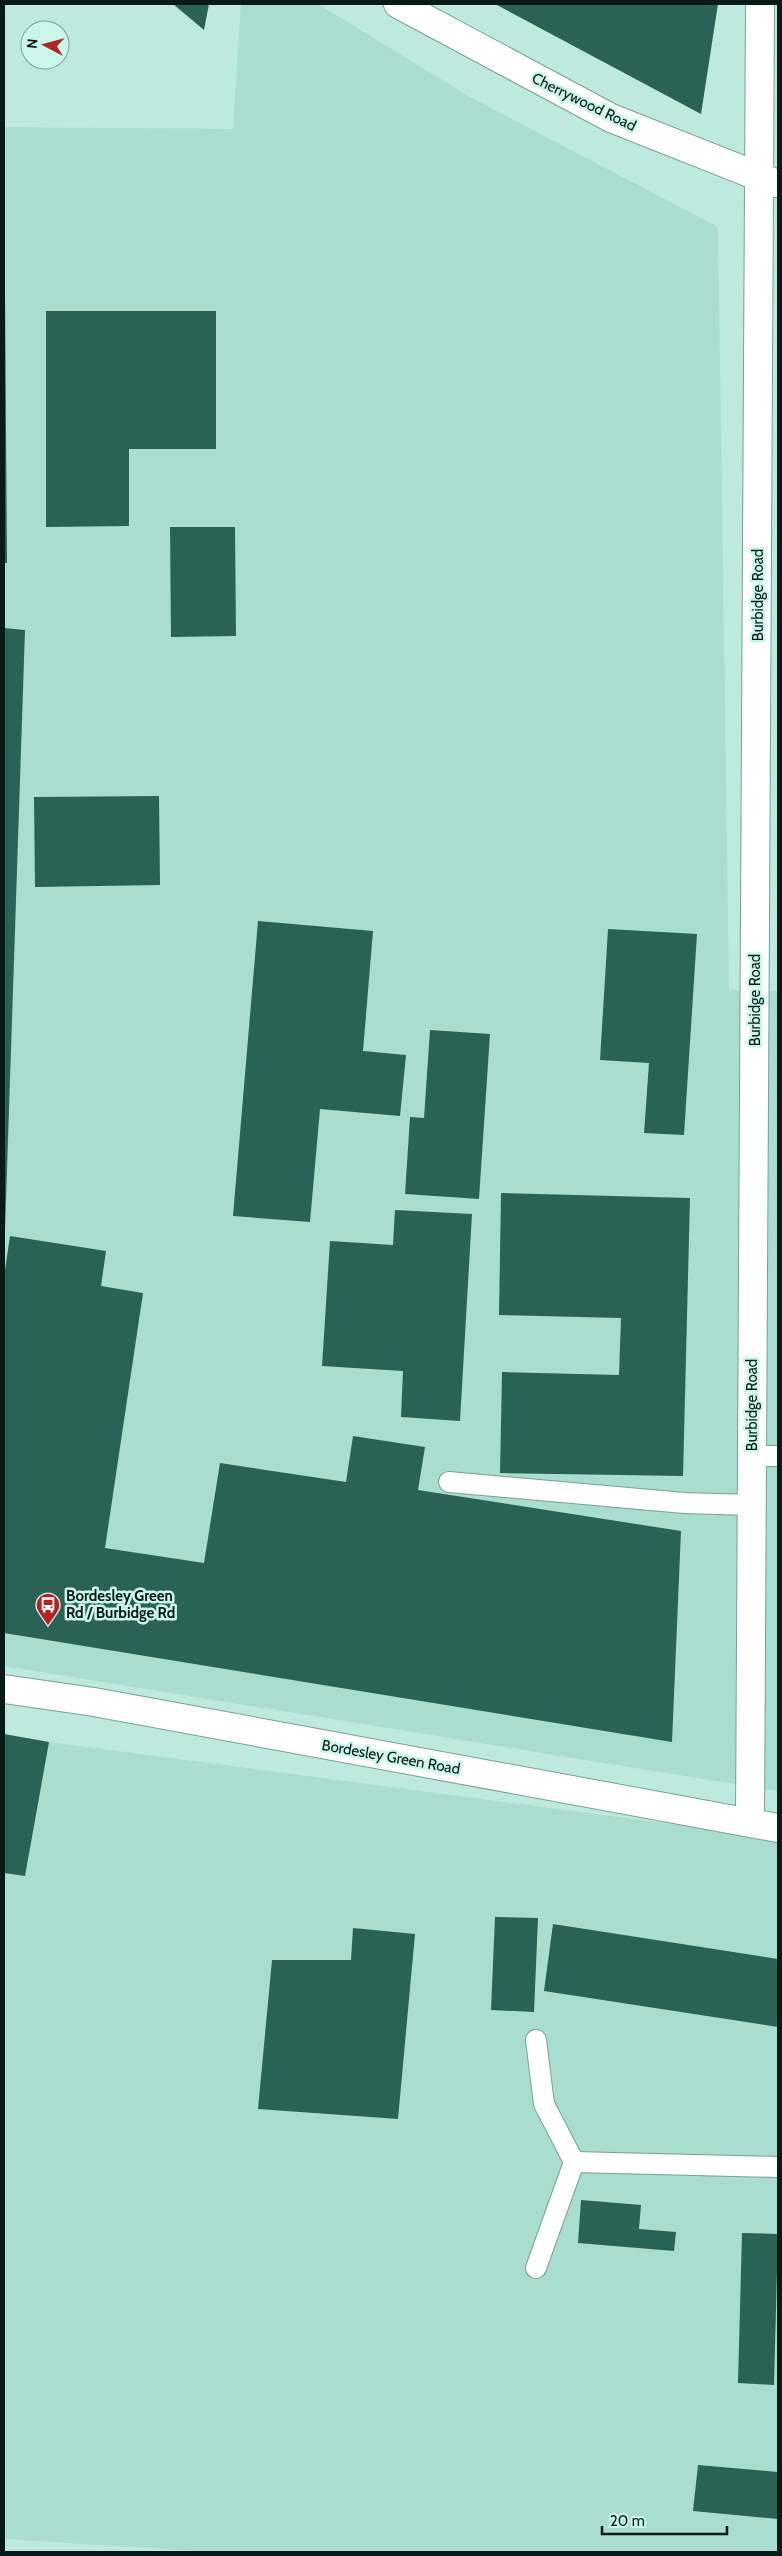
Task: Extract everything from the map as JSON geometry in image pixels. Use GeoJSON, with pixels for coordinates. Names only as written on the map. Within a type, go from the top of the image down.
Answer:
{"type":"FeatureCollection","features":[{"type":"Feature","properties":{"kind":"street","name":"Cherrywood Road"},"geometry":{"type":"LineString","coordinates":[[398,4],[611,118],[769,181]]}},
{"type":"Feature","properties":{"kind":"street","name":"Burbidge Road"},"geometry":{"type":"LineString","coordinates":[[750,1822],[752,1505],[765,1456],[769,181],[760,4]]}},
{"type":"Feature","properties":{"kind":"street","name":"Bordesley Green Road"},"geometry":{"type":"LineString","coordinates":[[4,1689],[94,1702],[778,1828]]}},
{"type":"Feature","properties":{"kind":"lane"},"geometry":{"type":"LineString","coordinates":[[449,1482],[684,1503],[752,1505]]}},
{"type":"Feature","properties":{"kind":"lane"},"geometry":{"type":"LineString","coordinates":[[536,2040],[544,2104],[574,2162],[536,2268]]}},
{"type":"Feature","properties":{"kind":"lane"},"geometry":{"type":"LineString","coordinates":[[574,2162],[778,2167]]}},
{"type":"Feature","properties":{"kind":"shaded area"},"geometry":{"type":"Polygon","coordinates":[[[241,4],[318,4],[470,97],[718,227],[729,990],[778,991],[778,1791],[4,1666],[4,127],[233,129],[241,4]]]}},
{"type":"Feature","properties":{"kind":"shaded area"},"geometry":{"type":"Polygon","coordinates":[[[4,1734],[49,1742],[778,1838],[778,2552],[211,2552],[4,2539],[4,1734]]]}},
{"type":"Feature","properties":{"kind":"building"},"geometry":{"type":"Polygon","coordinates":[[[173,4],[209,4],[204,30],[173,4]]]}},
{"type":"Feature","properties":{"kind":"building"},"geometry":{"type":"Polygon","coordinates":[[[495,4],[718,4],[701,114],[495,4]]]}},
{"type":"Feature","properties":{"kind":"building"},"geometry":{"type":"Polygon","coordinates":[[[5,294],[7,563],[4,563],[5,294]]]}},
{"type":"Feature","properties":{"kind":"building"},"geometry":{"type":"Polygon","coordinates":[[[46,311],[216,311],[216,449],[129,449],[129,526],[46,527],[46,311]]]}},
{"type":"Feature","properties":{"kind":"building"},"geometry":{"type":"Polygon","coordinates":[[[170,527],[235,527],[236,636],[171,637],[170,527]]]}},
{"type":"Feature","properties":{"kind":"building"},"geometry":{"type":"Polygon","coordinates":[[[4,628],[25,630],[5,1230],[4,1230],[4,628]]]}},
{"type":"Feature","properties":{"kind":"building"},"geometry":{"type":"Polygon","coordinates":[[[159,796],[160,885],[35,887],[34,797],[159,796]]]}},
{"type":"Feature","properties":{"kind":"building"},"geometry":{"type":"Polygon","coordinates":[[[258,921],[373,931],[363,1051],[406,1055],[400,1116],[320,1109],[310,1222],[233,1216],[258,921]]]}},
{"type":"Feature","properties":{"kind":"building"},"geometry":{"type":"Polygon","coordinates":[[[608,929],[697,934],[684,1135],[644,1133],[649,1063],[600,1060],[608,929]]]}},
{"type":"Feature","properties":{"kind":"building"},"geometry":{"type":"Polygon","coordinates":[[[430,1030],[490,1034],[479,1199],[405,1194],[410,1117],[424,1118],[430,1030]]]}},
{"type":"Feature","properties":{"kind":"building"},"geometry":{"type":"Polygon","coordinates":[[[501,1193],[690,1198],[683,1476],[500,1473],[502,1372],[619,1375],[621,1318],[499,1315],[501,1193]]]}},
{"type":"Feature","properties":{"kind":"building"},"geometry":{"type":"Polygon","coordinates":[[[395,1210],[472,1214],[460,1421],[401,1417],[403,1371],[322,1366],[330,1241],[393,1245],[395,1210]]]}},
{"type":"Feature","properties":{"kind":"building"},"geometry":{"type":"Polygon","coordinates":[[[10,1236],[106,1251],[101,1286],[143,1293],[105,1548],[204,1563],[220,1463],[346,1482],[353,1436],[425,1447],[418,1490],[681,1531],[672,1742],[4,1633],[4,1277],[10,1236]]]}},
{"type":"Feature","properties":{"kind":"building"},"geometry":{"type":"Polygon","coordinates":[[[4,1734],[49,1742],[25,1876],[4,1873],[4,1734]]]}},
{"type":"Feature","properties":{"kind":"building"},"geometry":{"type":"Polygon","coordinates":[[[495,1917],[538,1918],[534,2012],[491,2010],[495,1917]]]}},
{"type":"Feature","properties":{"kind":"building"},"geometry":{"type":"Polygon","coordinates":[[[553,1924],[778,1959],[778,2027],[544,1991],[553,1924]]]}},
{"type":"Feature","properties":{"kind":"building"},"geometry":{"type":"Polygon","coordinates":[[[353,1928],[415,1934],[398,2119],[258,2109],[272,1960],[351,1960],[353,1928]]]}},
{"type":"Feature","properties":{"kind":"building"},"geometry":{"type":"Polygon","coordinates":[[[581,2200],[641,2205],[639,2229],[676,2232],[674,2251],[578,2243],[581,2200]]]}},
{"type":"Feature","properties":{"kind":"building"},"geometry":{"type":"Polygon","coordinates":[[[742,2233],[778,2234],[774,2385],[738,2383],[742,2233]]]}},
{"type":"Feature","properties":{"kind":"building"},"geometry":{"type":"Polygon","coordinates":[[[698,2465],[778,2472],[778,2519],[693,2511],[698,2465]]]}},
{"type":"Feature","properties":{"kind":"place","name":"Bordesley Green Rd / Burbidge Rd"},"geometry":{"type":"Point","coordinates":[48,1626]}}]}
